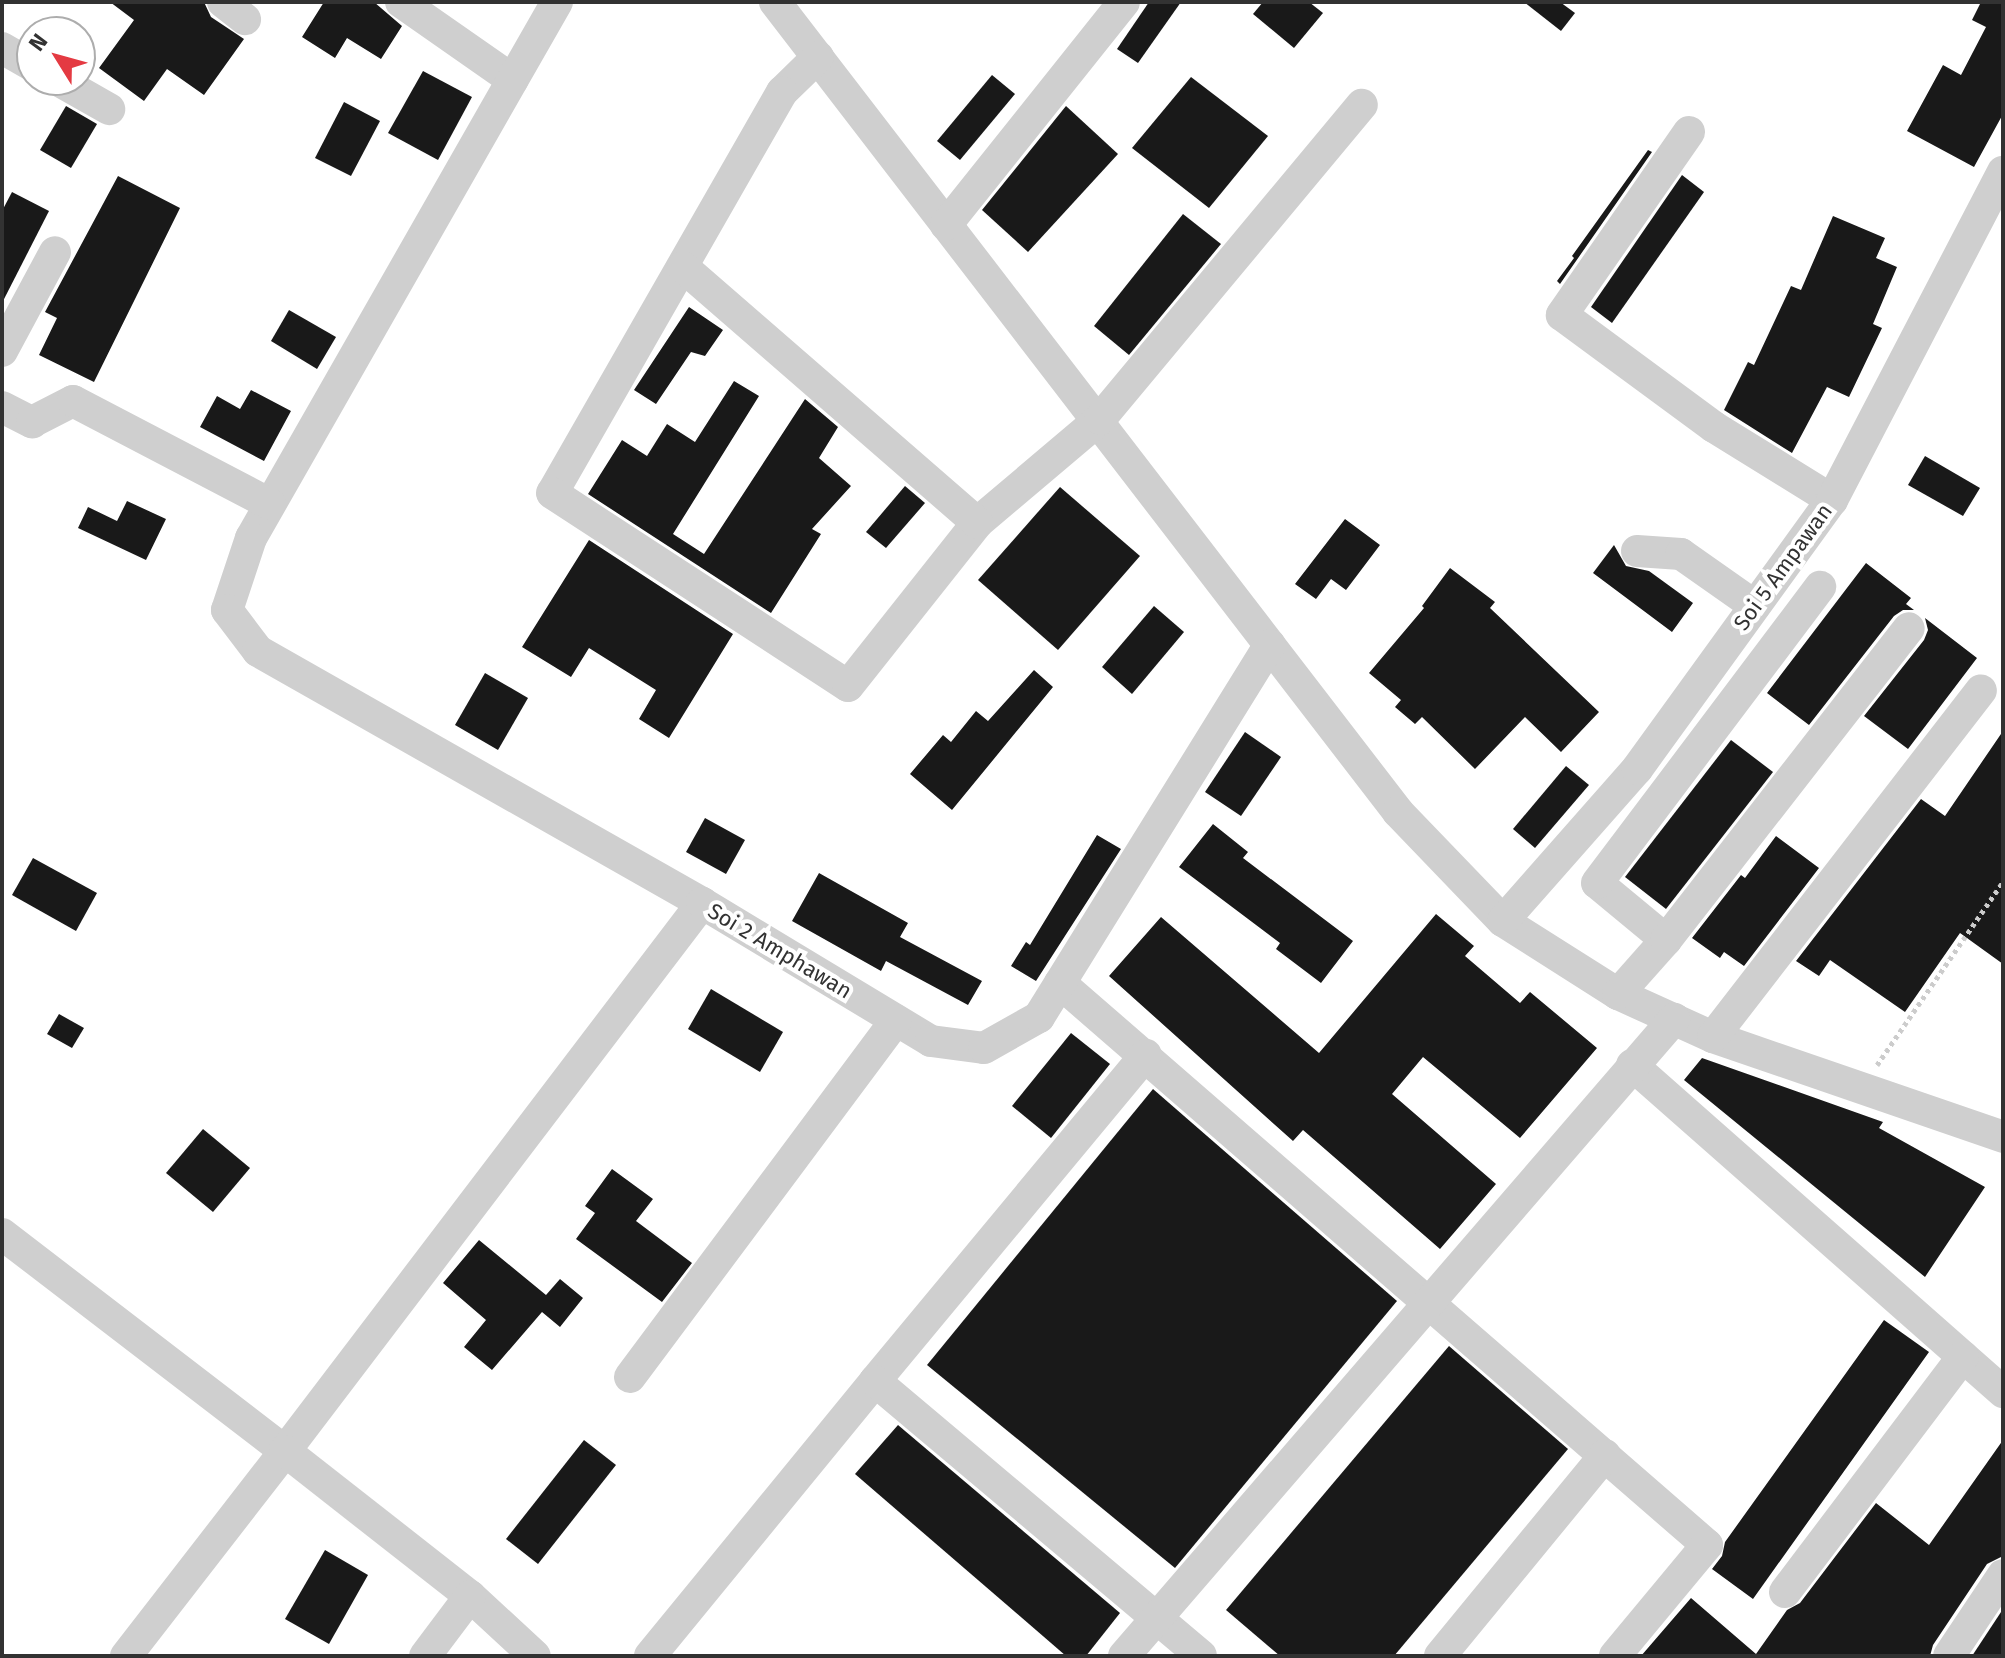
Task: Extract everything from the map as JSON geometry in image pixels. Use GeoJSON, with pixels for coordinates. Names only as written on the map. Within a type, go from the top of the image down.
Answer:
{"type":"FeatureCollection","features":[{"type":"Feature","properties":{"kind":"street"},"geometry":{"type":"LineString","coordinates":[[401,2],[513,80]]}},
{"type":"Feature","properties":{"kind":"street"},"geometry":{"type":"LineString","coordinates":[[557,2],[251,538],[227,610],[258,651],[702,903]]}},
{"type":"Feature","properties":{"kind":"street"},"geometry":{"type":"LineString","coordinates":[[775,2],[1100,419],[1398,812],[1503,921],[1618,994],[1713,1037],[2003,1137]]}},
{"type":"Feature","properties":{"kind":"street"},"geometry":{"type":"LineString","coordinates":[[946,225],[1124,2]]}},
{"type":"Feature","properties":{"kind":"street"},"geometry":{"type":"LineString","coordinates":[[818,57],[782,92],[552,493],[848,686],[977,523],[1100,419],[1362,105]]}},
{"type":"Feature","properties":{"kind":"street"},"geometry":{"type":"LineString","coordinates":[[86,96],[109,109]]}},
{"type":"Feature","properties":{"kind":"street"},"geometry":{"type":"LineString","coordinates":[[1689,132],[1562,315],[1714,427],[1832,500]]}},
{"type":"Feature","properties":{"kind":"street","name":"Soi 5 Ampawan"},"geometry":{"type":"LineString","coordinates":[[1503,921],[1637,769],[1832,500],[2003,172]]}},
{"type":"Feature","properties":{"kind":"street"},"geometry":{"type":"LineString","coordinates":[[2,351],[55,252]]}},
{"type":"Feature","properties":{"kind":"street"},"geometry":{"type":"LineString","coordinates":[[683,267],[977,523]]}},
{"type":"Feature","properties":{"kind":"street"},"geometry":{"type":"LineString","coordinates":[[2,407],[32,422],[73,401],[270,504]]}},
{"type":"Feature","properties":{"kind":"street"},"geometry":{"type":"LineString","coordinates":[[1637,551],[1681,554],[1755,606]]}},
{"type":"Feature","properties":{"kind":"street"},"geometry":{"type":"LineString","coordinates":[[1666,940],[1597,883],[1820,587]]}},
{"type":"Feature","properties":{"kind":"street"},"geometry":{"type":"LineString","coordinates":[[1618,994],[1666,940],[1909,628]]}},
{"type":"Feature","properties":{"kind":"street","name":"Soi 2 Amphawan"},"geometry":{"type":"LineString","coordinates":[[126,1656],[702,903],[931,1041],[984,1048],[1039,1017],[1270,645]]}},
{"type":"Feature","properties":{"kind":"street"},"geometry":{"type":"LineString","coordinates":[[1713,1037],[1981,690]]}},
{"type":"Feature","properties":{"kind":"street"},"geometry":{"type":"LineString","coordinates":[[1060,983],[1707,1545],[1615,1656]]}},
{"type":"Feature","properties":{"kind":"street"},"geometry":{"type":"LineString","coordinates":[[1124,1656],[1674,1019]]}},
{"type":"Feature","properties":{"kind":"street"},"geometry":{"type":"LineString","coordinates":[[630,1377],[896,1020]]}},
{"type":"Feature","properties":{"kind":"street"},"geometry":{"type":"LineString","coordinates":[[650,1656],[1146,1055]]}},
{"type":"Feature","properties":{"kind":"street"},"geometry":{"type":"LineString","coordinates":[[1632,1065],[2003,1392]]}},
{"type":"Feature","properties":{"kind":"street"},"geometry":{"type":"LineString","coordinates":[[2,1234],[470,1596],[535,1656]]}},
{"type":"Feature","properties":{"kind":"street"},"geometry":{"type":"LineString","coordinates":[[1785,1592],[1963,1357]]}},
{"type":"Feature","properties":{"kind":"street"},"geometry":{"type":"LineString","coordinates":[[875,1381],[1201,1656]]}},
{"type":"Feature","properties":{"kind":"street"},"geometry":{"type":"LineString","coordinates":[[1440,1656],[1605,1455]]}},
{"type":"Feature","properties":{"kind":"street"},"geometry":{"type":"LineString","coordinates":[[1949,1656],[2003,1575]]}},
{"type":"Feature","properties":{"kind":"street"},"geometry":{"type":"LineString","coordinates":[[425,1656],[470,1596]]}},
{"type":"Feature","properties":{"kind":"path"},"geometry":{"type":"LineString","coordinates":[[1860,1089],[2003,882]]}},
{"type":"Feature","properties":{"kind":"building"},"geometry":{"type":"Polygon","coordinates":[[[110,2],[204,2],[211,17],[244,39],[204,95],[167,69],[144,101],[99,68],[134,20],[110,2]]]}},
{"type":"Feature","properties":{"kind":"building"},"geometry":{"type":"Polygon","coordinates":[[[324,2],[374,2],[402,26],[381,59],[347,38],[335,58],[302,37],[324,2]]]}},
{"type":"Feature","properties":{"kind":"building"},"geometry":{"type":"Polygon","coordinates":[[[1149,2],[1181,2],[1138,63],[1117,49],[1149,2]]]}},
{"type":"Feature","properties":{"kind":"building"},"geometry":{"type":"Polygon","coordinates":[[[1263,2],[1309,2],[1323,13],[1294,48],[1253,14],[1263,2]]]}},
{"type":"Feature","properties":{"kind":"building"},"geometry":{"type":"Polygon","coordinates":[[[1524,2],[1560,2],[1575,13],[1561,31],[1524,2]]]}},
{"type":"Feature","properties":{"kind":"building"},"geometry":{"type":"Polygon","coordinates":[[[1981,2],[2003,2],[2003,114],[1974,167],[1907,131],[1943,65],[1961,75],[1986,27],[1972,20],[1981,2]]]}},
{"type":"Feature","properties":{"kind":"building"},"geometry":{"type":"Polygon","coordinates":[[[423,71],[472,97],[438,160],[388,133],[423,71]]]}},
{"type":"Feature","properties":{"kind":"building"},"geometry":{"type":"Polygon","coordinates":[[[992,75],[1015,94],[960,160],[937,141],[992,75]]]}},
{"type":"Feature","properties":{"kind":"building"},"geometry":{"type":"Polygon","coordinates":[[[1191,77],[1268,136],[1209,208],[1132,148],[1191,77]]]}},
{"type":"Feature","properties":{"kind":"building"},"geometry":{"type":"Polygon","coordinates":[[[344,102],[380,121],[351,176],[315,158],[344,102]]]}},
{"type":"Feature","properties":{"kind":"building"},"geometry":{"type":"Polygon","coordinates":[[[66,106],[97,124],[71,168],[40,150],[66,106]]]}},
{"type":"Feature","properties":{"kind":"building"},"geometry":{"type":"Polygon","coordinates":[[[1066,106],[1118,154],[1028,252],[982,210],[1066,106]]]}},
{"type":"Feature","properties":{"kind":"building"},"geometry":{"type":"Polygon","coordinates":[[[1648,150],[1652,152],[1560,284],[1557,281],[1574,258],[1572,256],[1648,150]]]}},
{"type":"Feature","properties":{"kind":"building"},"geometry":{"type":"Polygon","coordinates":[[[1682,175],[1704,192],[1612,323],[1591,307],[1682,175]]]}},
{"type":"Feature","properties":{"kind":"building"},"geometry":{"type":"Polygon","coordinates":[[[118,176],[180,208],[94,382],[39,355],[57,318],[45,312],[118,176]]]}},
{"type":"Feature","properties":{"kind":"building"},"geometry":{"type":"Polygon","coordinates":[[[12,192],[49,211],[2,303],[2,211],[12,192]]]}},
{"type":"Feature","properties":{"kind":"building"},"geometry":{"type":"Polygon","coordinates":[[[1183,214],[1221,244],[1129,355],[1094,326],[1183,214]]]}},
{"type":"Feature","properties":{"kind":"building"},"geometry":{"type":"Polygon","coordinates":[[[1833,216],[1885,238],[1876,258],[1897,267],[1873,324],[1882,328],[1849,397],[1827,387],[1792,453],[1724,410],[1748,362],[1754,365],[1791,286],[1801,290],[1833,216]]]}},
{"type":"Feature","properties":{"kind":"building"},"geometry":{"type":"Polygon","coordinates":[[[689,307],[723,330],[705,356],[691,352],[656,404],[634,390],[689,307]]]}},
{"type":"Feature","properties":{"kind":"building"},"geometry":{"type":"Polygon","coordinates":[[[289,310],[336,337],[317,369],[271,341],[289,310]]]}},
{"type":"Feature","properties":{"kind":"building"},"geometry":{"type":"Polygon","coordinates":[[[734,381],[759,396],[673,534],[704,554],[805,399],[838,427],[819,458],[851,486],[812,529],[821,534],[771,613],[588,494],[622,440],[647,456],[667,424],[695,442],[734,381]]]}},
{"type":"Feature","properties":{"kind":"building"},"geometry":{"type":"Polygon","coordinates":[[[251,390],[291,411],[264,461],[200,427],[217,396],[240,409],[251,390]]]}},
{"type":"Feature","properties":{"kind":"building"},"geometry":{"type":"Polygon","coordinates":[[[1925,456],[1980,488],[1963,516],[1908,485],[1925,456]]]}},
{"type":"Feature","properties":{"kind":"building"},"geometry":{"type":"Polygon","coordinates":[[[905,486],[925,503],[886,548],[866,532],[905,486]]]}},
{"type":"Feature","properties":{"kind":"building"},"geometry":{"type":"Polygon","coordinates":[[[1060,487],[1140,556],[1058,650],[978,580],[1060,487]]]}},
{"type":"Feature","properties":{"kind":"building"},"geometry":{"type":"Polygon","coordinates":[[[127,501],[166,519],[146,560],[78,528],[88,507],[117,521],[127,501]]]}},
{"type":"Feature","properties":{"kind":"building"},"geometry":{"type":"Polygon","coordinates":[[[1345,519],[1380,545],[1346,590],[1331,579],[1316,599],[1295,584],[1345,519]]]}},
{"type":"Feature","properties":{"kind":"building"},"geometry":{"type":"Polygon","coordinates":[[[589,540],[733,634],[669,738],[639,719],[656,690],[589,648],[571,677],[522,647],[589,540]]]}},
{"type":"Feature","properties":{"kind":"building"},"geometry":{"type":"Polygon","coordinates":[[[1614,545],[1626,566],[1649,571],[1693,603],[1672,632],[1593,573],[1614,545]]]}},
{"type":"Feature","properties":{"kind":"building"},"geometry":{"type":"Polygon","coordinates":[[[1866,563],[1911,598],[1906,604],[1914,610],[1903,610],[1894,616],[1809,725],[1767,693],[1866,563]]]}},
{"type":"Feature","properties":{"kind":"building"},"geometry":{"type":"Polygon","coordinates":[[[1450,568],[1495,602],[1490,608],[1599,712],[1561,752],[1525,717],[1475,769],[1422,717],[1415,724],[1395,707],[1401,700],[1369,673],[1424,608],[1422,606],[1450,568]]]}},
{"type":"Feature","properties":{"kind":"building"},"geometry":{"type":"Polygon","coordinates":[[[1154,606],[1184,632],[1132,694],[1102,667],[1154,606]]]}},
{"type":"Feature","properties":{"kind":"building"},"geometry":{"type":"Polygon","coordinates":[[[1925,618],[1977,658],[1908,749],[1864,716],[1924,640],[1928,630],[1925,618]]]}},
{"type":"Feature","properties":{"kind":"building"},"geometry":{"type":"Polygon","coordinates":[[[1034,670],[1053,687],[952,810],[910,774],[943,735],[951,742],[976,711],[988,721],[1034,670]]]}},
{"type":"Feature","properties":{"kind":"building"},"geometry":{"type":"Polygon","coordinates":[[[485,673],[528,698],[498,750],[455,725],[485,673]]]}},
{"type":"Feature","properties":{"kind":"building"},"geometry":{"type":"Polygon","coordinates":[[[2003,731],[2003,964],[1960,933],[1905,1012],[1830,960],[1819,976],[1796,961],[1921,799],[1945,816],[2003,731]]]}},
{"type":"Feature","properties":{"kind":"building"},"geometry":{"type":"Polygon","coordinates":[[[1245,732],[1281,757],[1241,816],[1205,792],[1245,732]]]}},
{"type":"Feature","properties":{"kind":"building"},"geometry":{"type":"Polygon","coordinates":[[[1731,740],[1773,772],[1666,909],[1625,877],[1731,740]]]}},
{"type":"Feature","properties":{"kind":"building"},"geometry":{"type":"Polygon","coordinates":[[[1566,766],[1589,785],[1535,848],[1513,829],[1566,766]]]}},
{"type":"Feature","properties":{"kind":"building"},"geometry":{"type":"Polygon","coordinates":[[[705,818],[745,840],[726,874],[686,852],[705,818]]]}},
{"type":"Feature","properties":{"kind":"building"},"geometry":{"type":"Polygon","coordinates":[[[1213,824],[1248,852],[1243,858],[1353,941],[1321,983],[1276,949],[1280,943],[1179,867],[1213,824]]]}},
{"type":"Feature","properties":{"kind":"building"},"geometry":{"type":"Polygon","coordinates":[[[1097,835],[1121,849],[1036,981],[1011,966],[1026,942],[1030,945],[1097,835]]]}},
{"type":"Feature","properties":{"kind":"building"},"geometry":{"type":"Polygon","coordinates":[[[1776,836],[1819,868],[1744,966],[1724,952],[1720,958],[1692,938],[1741,875],[1745,878],[1776,836]]]}},
{"type":"Feature","properties":{"kind":"building"},"geometry":{"type":"Polygon","coordinates":[[[33,858],[97,893],[76,931],[12,895],[33,858]]]}},
{"type":"Feature","properties":{"kind":"building"},"geometry":{"type":"Polygon","coordinates":[[[819,873],[908,923],[900,937],[982,981],[968,1005],[886,961],[881,971],[792,921],[819,873]]]}},
{"type":"Feature","properties":{"kind":"building"},"geometry":{"type":"Polygon","coordinates":[[[1436,914],[1474,946],[1465,956],[1520,1003],[1530,992],[1597,1048],[1520,1138],[1423,1057],[1392,1094],[1496,1184],[1440,1249],[1303,1130],[1293,1141],[1109,976],[1161,917],[1319,1053],[1436,914]]]}},
{"type":"Feature","properties":{"kind":"building"},"geometry":{"type":"Polygon","coordinates":[[[711,989],[783,1032],[760,1072],[688,1029],[711,989]]]}},
{"type":"Feature","properties":{"kind":"building"},"geometry":{"type":"Polygon","coordinates":[[[59,1014],[84,1028],[72,1048],[47,1034],[59,1014]]]}},
{"type":"Feature","properties":{"kind":"building"},"geometry":{"type":"Polygon","coordinates":[[[1071,1033],[1110,1064],[1051,1138],[1012,1106],[1071,1033]]]}},
{"type":"Feature","properties":{"kind":"building"},"geometry":{"type":"Polygon","coordinates":[[[1702,1058],[1883,1122],[1879,1128],[1985,1187],[1925,1277],[1684,1080],[1702,1058]]]}},
{"type":"Feature","properties":{"kind":"building"},"geometry":{"type":"Polygon","coordinates":[[[1153,1089],[1397,1301],[1175,1568],[927,1365],[1153,1089]]]}},
{"type":"Feature","properties":{"kind":"building"},"geometry":{"type":"Polygon","coordinates":[[[203,1129],[250,1168],[213,1212],[166,1173],[203,1129]]]}},
{"type":"Feature","properties":{"kind":"building"},"geometry":{"type":"Polygon","coordinates":[[[612,1169],[653,1199],[636,1221],[692,1263],[662,1302],[576,1239],[595,1213],[585,1206],[612,1169]]]}},
{"type":"Feature","properties":{"kind":"building"},"geometry":{"type":"Polygon","coordinates":[[[479,1240],[546,1295],[560,1279],[583,1298],[560,1327],[542,1312],[492,1370],[464,1347],[486,1320],[443,1283],[479,1240]]]}},
{"type":"Feature","properties":{"kind":"building"},"geometry":{"type":"Polygon","coordinates":[[[1884,1320],[1929,1352],[1753,1599],[1712,1569],[1722,1556],[1725,1542],[1884,1320]]]}},
{"type":"Feature","properties":{"kind":"building"},"geometry":{"type":"Polygon","coordinates":[[[1449,1346],[1568,1449],[1394,1656],[1280,1656],[1226,1610],[1449,1346]]]}},
{"type":"Feature","properties":{"kind":"building"},"geometry":{"type":"Polygon","coordinates":[[[898,1425],[1120,1613],[1086,1656],[1066,1656],[855,1474],[898,1425]]]}},
{"type":"Feature","properties":{"kind":"building"},"geometry":{"type":"Polygon","coordinates":[[[584,1440],[616,1465],[538,1564],[506,1539],[584,1440]]]}},
{"type":"Feature","properties":{"kind":"building"},"geometry":{"type":"Polygon","coordinates":[[[2003,1440],[2003,1556],[1987,1564],[1933,1645],[1930,1656],[1641,1656],[1691,1598],[1756,1654],[1787,1610],[1800,1603],[1876,1503],[1929,1545],[2003,1440]]]}},
{"type":"Feature","properties":{"kind":"building"},"geometry":{"type":"Polygon","coordinates":[[[325,1550],[368,1575],[329,1644],[285,1619],[325,1550]]]}},
{"type":"Feature","properties":{"kind":"building"},"geometry":{"type":"Polygon","coordinates":[[[2003,1609],[2003,1656],[1972,1656],[2003,1609]]]}}]}
